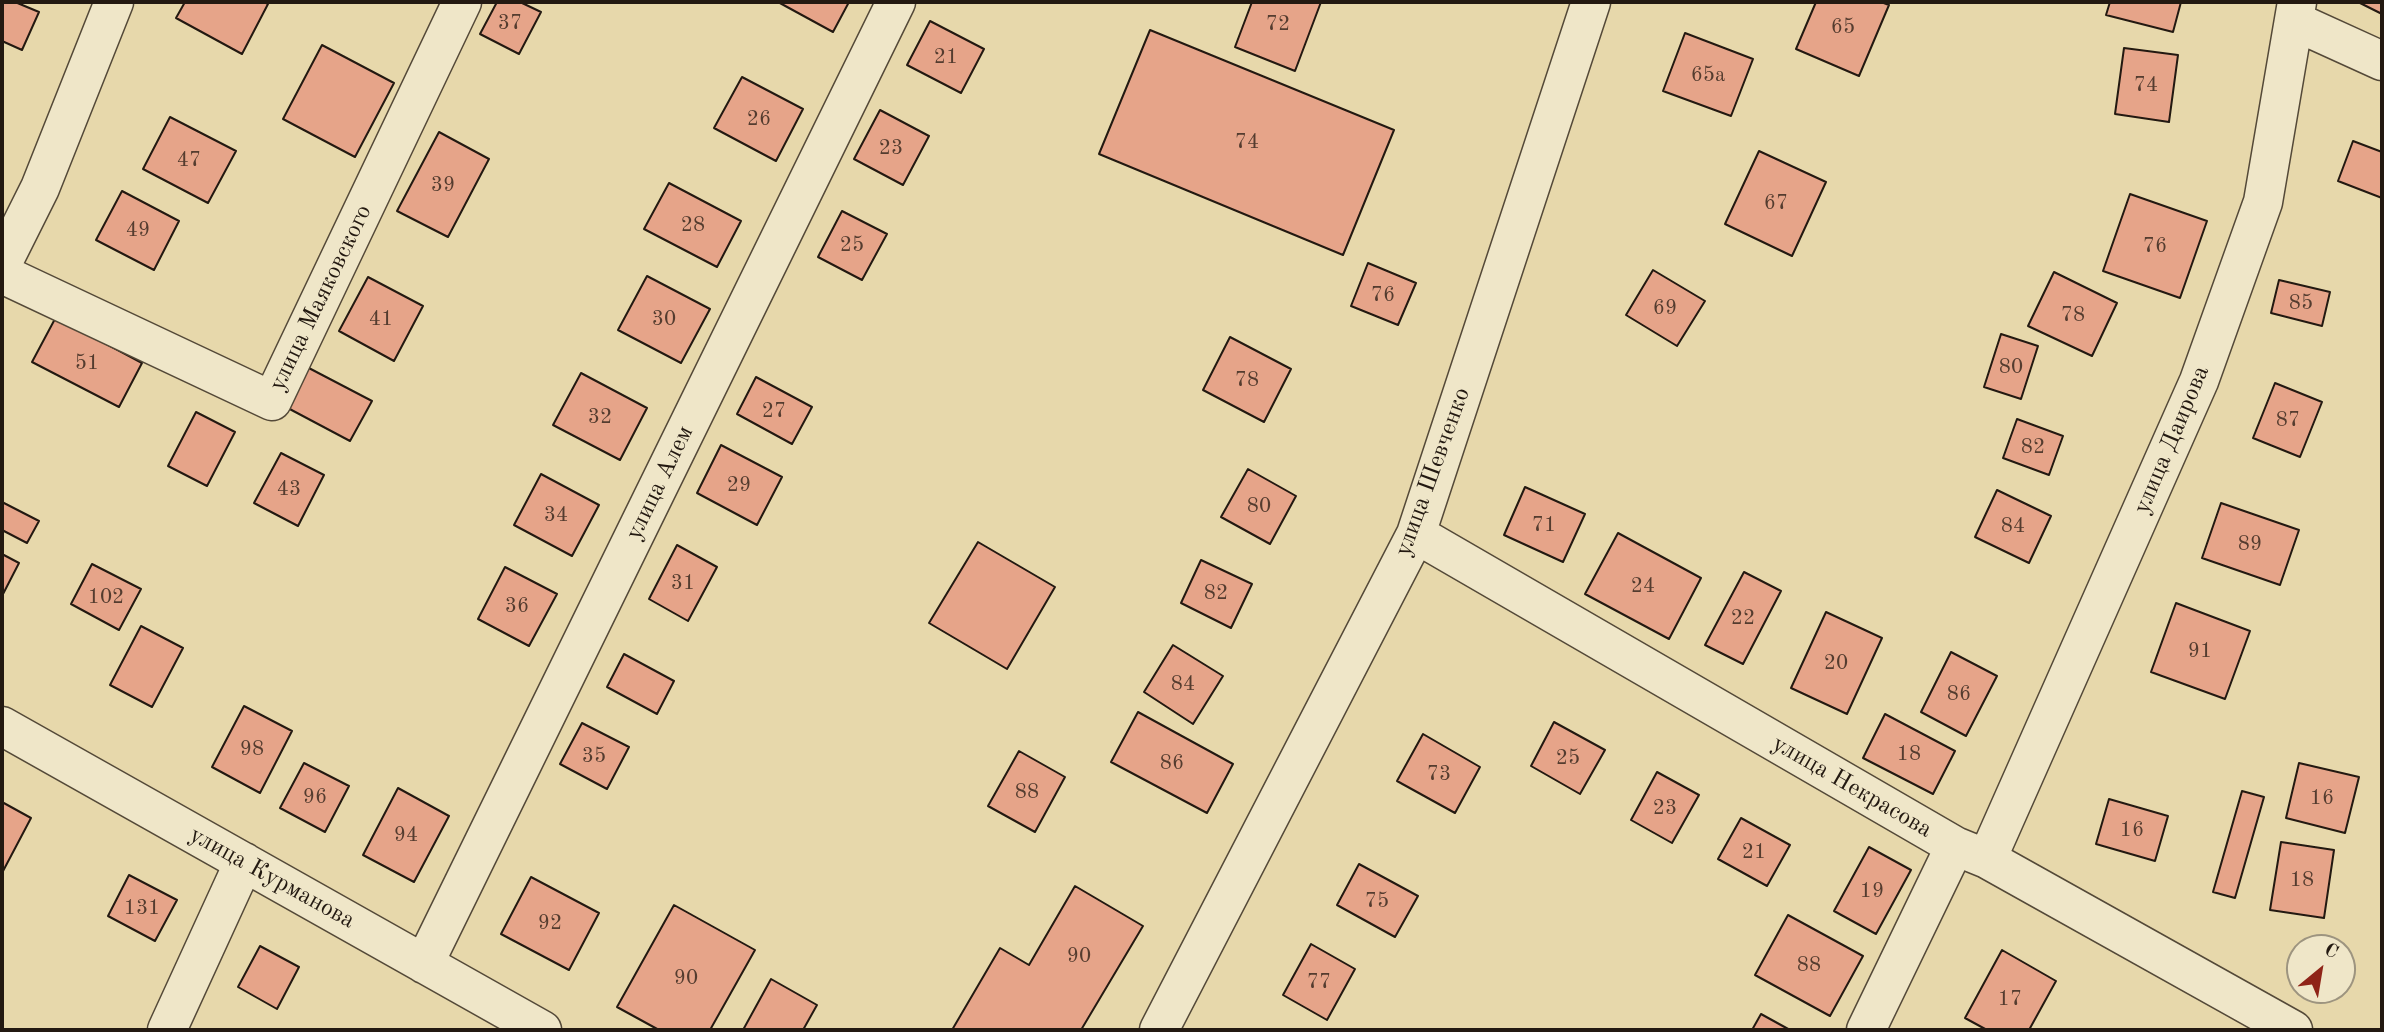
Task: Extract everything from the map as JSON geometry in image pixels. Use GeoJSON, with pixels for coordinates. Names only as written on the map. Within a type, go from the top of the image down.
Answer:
{"type":"FeatureCollection","features":[{"type":"Feature","properties":{"kind":"street"},"geometry":{"type":"LineString","coordinates":[[2,264],[40,188],[114,2]]}},
{"type":"Feature","properties":{"kind":"street","name":"улица Маяковского"},"geometry":{"type":"LineString","coordinates":[[2,274],[272,401],[462,2]]}},
{"type":"Feature","properties":{"kind":"street","name":"улица Алем"},"geometry":{"type":"LineString","coordinates":[[424,964],[896,2]]}},
{"type":"Feature","properties":{"kind":"street","name":"улица Шевченко"},"geometry":{"type":"LineString","coordinates":[[1159,1030],[1416,534],[1591,2]]}},
{"type":"Feature","properties":{"kind":"street"},"geometry":{"type":"LineString","coordinates":[[2296,12],[2382,61]]}},
{"type":"Feature","properties":{"kind":"street","name":"улица Даирова"},"geometry":{"type":"LineString","coordinates":[[1866,1030],[1971,852],[2199,381],[2263,202],[2296,12]]}},
{"type":"Feature","properties":{"kind":"street","name":"улица Некрасова"},"geometry":{"type":"LineString","coordinates":[[1416,534],[1971,852],[2293,1030]]}},
{"type":"Feature","properties":{"kind":"street","name":"улица Курманова"},"geometry":{"type":"LineString","coordinates":[[2,726],[542,1030]]}},
{"type":"Feature","properties":{"kind":"street"},"geometry":{"type":"LineString","coordinates":[[167,1030],[244,862]]}},
{"type":"Feature","properties":{"kind":"building"},"geometry":{"type":"Polygon","coordinates":[[[2,2],[15,2],[39,12],[22,50],[2,41],[2,2]]]}},
{"type":"Feature","properties":{"kind":"building"},"geometry":{"type":"Polygon","coordinates":[[[185,2],[268,4],[242,54],[176,18],[185,2]]]}},
{"type":"Feature","properties":{"kind":"building"},"geometry":{"type":"Polygon","coordinates":[[[497,2],[520,2],[541,12],[519,54],[480,34],[497,2]]]}},
{"type":"Feature","properties":{"kind":"building"},"geometry":{"type":"Polygon","coordinates":[[[778,2],[849,2],[833,32],[778,2]]]}},
{"type":"Feature","properties":{"kind":"building"},"geometry":{"type":"Polygon","coordinates":[[[1252,2],[1321,2],[1295,71],[1235,47],[1252,2]]]}},
{"type":"Feature","properties":{"kind":"building"},"geometry":{"type":"Polygon","coordinates":[[[1816,2],[1881,2],[1889,5],[1859,76],[1796,49],[1816,2]]]}},
{"type":"Feature","properties":{"kind":"building"},"geometry":{"type":"Polygon","coordinates":[[[2110,2],[2181,2],[2173,32],[2106,15],[2110,2]]]}},
{"type":"Feature","properties":{"kind":"building"},"geometry":{"type":"Polygon","coordinates":[[[2358,2],[2382,2],[2382,14],[2358,2]]]}},
{"type":"Feature","properties":{"kind":"building"},"geometry":{"type":"Polygon","coordinates":[[[930,21],[984,49],[961,93],[907,65],[930,21]]]}},
{"type":"Feature","properties":{"kind":"building"},"geometry":{"type":"Polygon","coordinates":[[[1150,30],[1394,130],[1343,255],[1099,154],[1150,30]]]}},
{"type":"Feature","properties":{"kind":"building"},"geometry":{"type":"Polygon","coordinates":[[[1685,33],[1753,59],[1731,116],[1663,91],[1685,33]]]}},
{"type":"Feature","properties":{"kind":"building"},"geometry":{"type":"Polygon","coordinates":[[[322,45],[394,83],[355,157],[283,119],[322,45]]]}},
{"type":"Feature","properties":{"kind":"building"},"geometry":{"type":"Polygon","coordinates":[[[2124,48],[2178,55],[2169,122],[2115,114],[2124,48]]]}},
{"type":"Feature","properties":{"kind":"building"},"geometry":{"type":"Polygon","coordinates":[[[742,77],[803,109],[776,161],[714,128],[742,77]]]}},
{"type":"Feature","properties":{"kind":"building"},"geometry":{"type":"Polygon","coordinates":[[[880,110],[929,136],[903,185],[854,159],[880,110]]]}},
{"type":"Feature","properties":{"kind":"building"},"geometry":{"type":"Polygon","coordinates":[[[170,117],[236,151],[208,203],[143,169],[170,117]]]}},
{"type":"Feature","properties":{"kind":"building"},"geometry":{"type":"Polygon","coordinates":[[[439,132],[489,159],[448,237],[397,211],[439,132]]]}},
{"type":"Feature","properties":{"kind":"building"},"geometry":{"type":"Polygon","coordinates":[[[2353,141],[2382,152],[2382,198],[2338,181],[2353,141]]]}},
{"type":"Feature","properties":{"kind":"building"},"geometry":{"type":"Polygon","coordinates":[[[1759,151],[1826,182],[1792,256],[1725,224],[1759,151]]]}},
{"type":"Feature","properties":{"kind":"building"},"geometry":{"type":"Polygon","coordinates":[[[669,183],[741,221],[717,267],[644,229],[669,183]]]}},
{"type":"Feature","properties":{"kind":"building"},"geometry":{"type":"Polygon","coordinates":[[[122,191],[179,221],[154,270],[96,240],[122,191]]]}},
{"type":"Feature","properties":{"kind":"building"},"geometry":{"type":"Polygon","coordinates":[[[2130,194],[2207,221],[2180,298],[2103,271],[2130,194]]]}},
{"type":"Feature","properties":{"kind":"building"},"geometry":{"type":"Polygon","coordinates":[[[842,211],[887,234],[862,280],[818,257],[842,211]]]}},
{"type":"Feature","properties":{"kind":"building"},"geometry":{"type":"Polygon","coordinates":[[[1368,263],[1416,283],[1398,325],[1351,306],[1368,263]]]}},
{"type":"Feature","properties":{"kind":"building"},"geometry":{"type":"Polygon","coordinates":[[[1653,270],[1705,301],[1677,346],[1626,315],[1653,270]]]}},
{"type":"Feature","properties":{"kind":"building"},"geometry":{"type":"Polygon","coordinates":[[[2054,272],[2117,303],[2092,356],[2028,326],[2054,272]]]}},
{"type":"Feature","properties":{"kind":"building"},"geometry":{"type":"Polygon","coordinates":[[[647,276],[710,309],[681,363],[618,330],[647,276]]]}},
{"type":"Feature","properties":{"kind":"building"},"geometry":{"type":"Polygon","coordinates":[[[368,277],[423,306],[394,361],[339,331],[368,277]]]}},
{"type":"Feature","properties":{"kind":"building"},"geometry":{"type":"Polygon","coordinates":[[[2279,280],[2330,292],[2322,326],[2271,313],[2279,280]]]}},
{"type":"Feature","properties":{"kind":"building"},"geometry":{"type":"Polygon","coordinates":[[[56,317],[142,363],[119,407],[32,362],[56,317]]]}},
{"type":"Feature","properties":{"kind":"building"},"geometry":{"type":"Polygon","coordinates":[[[2001,334],[2038,346],[2021,399],[1984,387],[2001,334]]]}},
{"type":"Feature","properties":{"kind":"building"},"geometry":{"type":"Polygon","coordinates":[[[1230,337],[1291,369],[1264,422],[1203,390],[1230,337]]]}},
{"type":"Feature","properties":{"kind":"building"},"geometry":{"type":"Polygon","coordinates":[[[305,366],[372,401],[350,441],[284,406],[305,366]]]}},
{"type":"Feature","properties":{"kind":"building"},"geometry":{"type":"Polygon","coordinates":[[[581,373],[647,408],[620,460],[553,425],[581,373]]]}},
{"type":"Feature","properties":{"kind":"building"},"geometry":{"type":"Polygon","coordinates":[[[756,377],[812,407],[792,444],[737,414],[756,377]]]}},
{"type":"Feature","properties":{"kind":"building"},"geometry":{"type":"Polygon","coordinates":[[[2275,383],[2322,402],[2300,457],[2253,438],[2275,383]]]}},
{"type":"Feature","properties":{"kind":"building"},"geometry":{"type":"Polygon","coordinates":[[[196,412],[235,432],[207,486],[168,466],[196,412]]]}},
{"type":"Feature","properties":{"kind":"building"},"geometry":{"type":"Polygon","coordinates":[[[2017,419],[2063,436],[2049,475],[2003,458],[2017,419]]]}},
{"type":"Feature","properties":{"kind":"building"},"geometry":{"type":"Polygon","coordinates":[[[721,445],[782,477],[757,525],[697,493],[721,445]]]}},
{"type":"Feature","properties":{"kind":"building"},"geometry":{"type":"Polygon","coordinates":[[[281,453],[324,475],[298,526],[254,503],[281,453]]]}},
{"type":"Feature","properties":{"kind":"building"},"geometry":{"type":"Polygon","coordinates":[[[1248,469],[1296,496],[1270,544],[1221,517],[1248,469]]]}},
{"type":"Feature","properties":{"kind":"building"},"geometry":{"type":"Polygon","coordinates":[[[541,474],[599,505],[572,556],[514,525],[541,474]]]}},
{"type":"Feature","properties":{"kind":"building"},"geometry":{"type":"Polygon","coordinates":[[[1525,487],[1585,514],[1563,562],[1504,535],[1525,487]]]}},
{"type":"Feature","properties":{"kind":"building"},"geometry":{"type":"Polygon","coordinates":[[[1997,490],[2051,516],[2029,563],[1975,537],[1997,490]]]}},
{"type":"Feature","properties":{"kind":"building"},"geometry":{"type":"Polygon","coordinates":[[[2,502],[39,521],[27,543],[2,530],[2,502]]]}},
{"type":"Feature","properties":{"kind":"building"},"geometry":{"type":"Polygon","coordinates":[[[2221,503],[2299,530],[2280,585],[2202,558],[2221,503]]]}},
{"type":"Feature","properties":{"kind":"building"},"geometry":{"type":"Polygon","coordinates":[[[1618,533],[1701,578],[1669,639],[1585,594],[1618,533]]]}},
{"type":"Feature","properties":{"kind":"building"},"geometry":{"type":"Polygon","coordinates":[[[978,542],[1055,587],[1007,669],[929,623],[978,542]]]}},
{"type":"Feature","properties":{"kind":"building"},"geometry":{"type":"Polygon","coordinates":[[[677,545],[717,567],[688,621],[649,599],[677,545]]]}},
{"type":"Feature","properties":{"kind":"building"},"geometry":{"type":"Polygon","coordinates":[[[2,554],[19,563],[2,596],[2,554]]]}},
{"type":"Feature","properties":{"kind":"building"},"geometry":{"type":"Polygon","coordinates":[[[1201,560],[1252,584],[1231,628],[1181,603],[1201,560]]]}},
{"type":"Feature","properties":{"kind":"building"},"geometry":{"type":"Polygon","coordinates":[[[92,564],[141,589],[119,630],[71,604],[92,564]]]}},
{"type":"Feature","properties":{"kind":"building"},"geometry":{"type":"Polygon","coordinates":[[[505,567],[557,594],[529,646],[478,619],[505,567]]]}},
{"type":"Feature","properties":{"kind":"building"},"geometry":{"type":"Polygon","coordinates":[[[1744,572],[1781,591],[1743,664],[1705,645],[1744,572]]]}},
{"type":"Feature","properties":{"kind":"building"},"geometry":{"type":"Polygon","coordinates":[[[2176,603],[2250,631],[2225,699],[2151,672],[2176,603]]]}},
{"type":"Feature","properties":{"kind":"building"},"geometry":{"type":"Polygon","coordinates":[[[1826,612],[1882,638],[1847,714],[1791,688],[1826,612]]]}},
{"type":"Feature","properties":{"kind":"building"},"geometry":{"type":"Polygon","coordinates":[[[141,626],[183,648],[152,707],[110,685],[141,626]]]}},
{"type":"Feature","properties":{"kind":"building"},"geometry":{"type":"Polygon","coordinates":[[[1173,645],[1223,676],[1193,724],[1144,692],[1173,645]]]}},
{"type":"Feature","properties":{"kind":"building"},"geometry":{"type":"Polygon","coordinates":[[[1951,652],[1997,676],[1966,736],[1921,712],[1951,652]]]}},
{"type":"Feature","properties":{"kind":"building"},"geometry":{"type":"Polygon","coordinates":[[[624,654],[674,681],[657,714],[607,687],[624,654]]]}},
{"type":"Feature","properties":{"kind":"building"},"geometry":{"type":"Polygon","coordinates":[[[244,706],[292,731],[260,793],[212,767],[244,706]]]}},
{"type":"Feature","properties":{"kind":"building"},"geometry":{"type":"Polygon","coordinates":[[[1138,712],[1233,764],[1207,813],[1111,762],[1138,712]]]}},
{"type":"Feature","properties":{"kind":"building"},"geometry":{"type":"Polygon","coordinates":[[[1885,714],[1955,751],[1933,794],[1863,758],[1885,714]]]}},
{"type":"Feature","properties":{"kind":"building"},"geometry":{"type":"Polygon","coordinates":[[[1554,722],[1605,750],[1580,794],[1531,766],[1554,722]]]}},
{"type":"Feature","properties":{"kind":"building"},"geometry":{"type":"Polygon","coordinates":[[[582,723],[629,747],[607,789],[560,764],[582,723]]]}},
{"type":"Feature","properties":{"kind":"building"},"geometry":{"type":"Polygon","coordinates":[[[1423,734],[1480,767],[1455,813],[1397,781],[1423,734]]]}},
{"type":"Feature","properties":{"kind":"building"},"geometry":{"type":"Polygon","coordinates":[[[1019,751],[1065,777],[1035,832],[988,806],[1019,751]]]}},
{"type":"Feature","properties":{"kind":"building"},"geometry":{"type":"Polygon","coordinates":[[[304,763],[349,786],[325,832],[280,808],[304,763]]]}},
{"type":"Feature","properties":{"kind":"building"},"geometry":{"type":"Polygon","coordinates":[[[2299,763],[2359,777],[2345,833],[2286,818],[2299,763]]]}},
{"type":"Feature","properties":{"kind":"building"},"geometry":{"type":"Polygon","coordinates":[[[1657,772],[1699,795],[1672,843],[1631,820],[1657,772]]]}},
{"type":"Feature","properties":{"kind":"building"},"geometry":{"type":"Polygon","coordinates":[[[398,788],[449,816],[414,882],[363,855],[398,788]]]}},
{"type":"Feature","properties":{"kind":"building"},"geometry":{"type":"Polygon","coordinates":[[[2242,791],[2264,797],[2235,898],[2213,892],[2242,791]]]}},
{"type":"Feature","properties":{"kind":"building"},"geometry":{"type":"Polygon","coordinates":[[[2109,799],[2168,816],[2155,861],[2096,844],[2109,799]]]}},
{"type":"Feature","properties":{"kind":"building"},"geometry":{"type":"Polygon","coordinates":[[[2,802],[31,818],[2,873],[2,802]]]}},
{"type":"Feature","properties":{"kind":"building"},"geometry":{"type":"Polygon","coordinates":[[[1741,818],[1790,845],[1767,886],[1718,859],[1741,818]]]}},
{"type":"Feature","properties":{"kind":"building"},"geometry":{"type":"Polygon","coordinates":[[[2281,842],[2334,850],[2324,918],[2270,910],[2281,842]]]}},
{"type":"Feature","properties":{"kind":"building"},"geometry":{"type":"Polygon","coordinates":[[[1869,847],[1911,870],[1876,934],[1834,911],[1869,847]]]}},
{"type":"Feature","properties":{"kind":"building"},"geometry":{"type":"Polygon","coordinates":[[[1359,864],[1418,896],[1395,937],[1337,905],[1359,864]]]}},
{"type":"Feature","properties":{"kind":"building"},"geometry":{"type":"Polygon","coordinates":[[[129,875],[177,900],[155,941],[108,916],[129,875]]]}},
{"type":"Feature","properties":{"kind":"building"},"geometry":{"type":"Polygon","coordinates":[[[531,877],[599,913],[569,970],[501,934],[531,877]]]}},
{"type":"Feature","properties":{"kind":"building"},"geometry":{"type":"Polygon","coordinates":[[[1075,886],[1143,926],[1081,1030],[952,1030],[1000,948],[1029,965],[1075,886]]]}},
{"type":"Feature","properties":{"kind":"building"},"geometry":{"type":"Polygon","coordinates":[[[674,905],[755,950],[710,1030],[659,1030],[617,1007],[674,905]]]}},
{"type":"Feature","properties":{"kind":"building"},"geometry":{"type":"Polygon","coordinates":[[[1788,915],[1863,956],[1830,1016],[1755,975],[1788,915]]]}},
{"type":"Feature","properties":{"kind":"building"},"geometry":{"type":"Polygon","coordinates":[[[1311,944],[1355,969],[1327,1020],[1283,995],[1311,944]]]}},
{"type":"Feature","properties":{"kind":"building"},"geometry":{"type":"Polygon","coordinates":[[[260,946],[299,967],[277,1009],[238,987],[260,946]]]}},
{"type":"Feature","properties":{"kind":"building"},"geometry":{"type":"Polygon","coordinates":[[[2002,950],[2056,981],[2029,1030],[1987,1030],[1965,1018],[2002,950]]]}},
{"type":"Feature","properties":{"kind":"building"},"geometry":{"type":"Polygon","coordinates":[[[771,979],[817,1005],[803,1030],[743,1030],[771,979]]]}},
{"type":"Feature","properties":{"kind":"building"},"geometry":{"type":"Polygon","coordinates":[[[1761,1014],[1790,1030],[1752,1030],[1761,1014]]]}}]}
